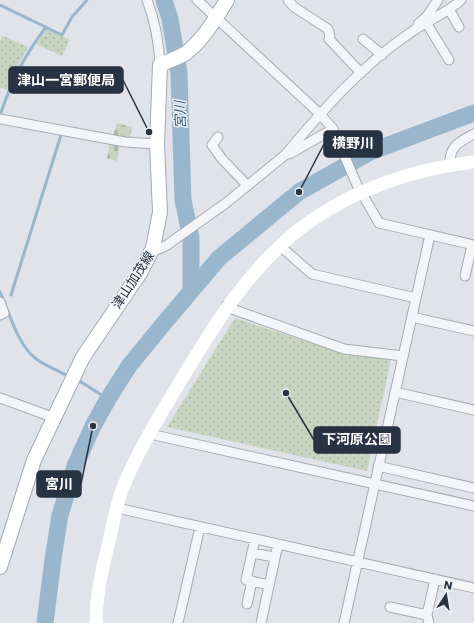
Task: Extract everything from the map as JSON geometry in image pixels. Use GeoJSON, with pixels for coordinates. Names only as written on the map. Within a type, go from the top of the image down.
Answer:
{"type":"FeatureCollection","features":[{"type":"Feature","properties":{"kind":"main road"},"geometry":{"type":"LineString","coordinates":[[164,63],[185,54],[216,18],[227,0]]}},
{"type":"Feature","properties":{"kind":"main road","name":"津山加茂線"},"geometry":{"type":"LineString","coordinates":[[0,567],[34,460],[83,357],[140,273],[153,248],[160,212],[157,144],[164,63]]}},
{"type":"Feature","properties":{"kind":"street"},"geometry":{"type":"LineString","coordinates":[[147,0],[164,63]]}},
{"type":"Feature","properties":{"kind":"street"},"geometry":{"type":"LineString","coordinates":[[197,0],[320,114],[334,132],[359,189],[379,224],[473,245],[465,276]]}},
{"type":"Feature","properties":{"kind":"street"},"geometry":{"type":"LineString","coordinates":[[288,0],[294,7],[328,29],[330,36],[329,39],[361,73]]}},
{"type":"Feature","properties":{"kind":"street"},"geometry":{"type":"LineString","coordinates":[[410,32],[427,24],[461,0]]}},
{"type":"Feature","properties":{"kind":"street"},"geometry":{"type":"LineString","coordinates":[[153,248],[159,249],[167,245],[206,217],[285,155],[320,114],[361,73],[427,16],[436,1]]}},
{"type":"Feature","properties":{"kind":"street"},"geometry":{"type":"LineString","coordinates":[[449,9],[459,27]]}},
{"type":"Feature","properties":{"kind":"street"},"geometry":{"type":"LineString","coordinates":[[427,24],[449,60]]}},
{"type":"Feature","properties":{"kind":"street"},"geometry":{"type":"LineString","coordinates":[[363,39],[382,55]]}},
{"type":"Feature","properties":{"kind":"street"},"geometry":{"type":"LineString","coordinates":[[0,119],[125,142],[157,144]]}},
{"type":"Feature","properties":{"kind":"street"},"geometry":{"type":"LineString","coordinates":[[285,155],[334,132]]}},
{"type":"Feature","properties":{"kind":"street"},"geometry":{"type":"LineString","coordinates":[[450,165],[451,151],[456,144],[474,134]]}},
{"type":"Feature","properties":{"kind":"street"},"geometry":{"type":"LineString","coordinates":[[218,137],[212,145],[216,152],[247,185]]}},
{"type":"Feature","properties":{"kind":"street"},"geometry":{"type":"LineString","coordinates":[[96,623],[101,574],[117,508],[135,460],[227,305],[251,274],[280,246],[309,222],[359,189],[407,175],[450,165],[474,162]]}},
{"type":"Feature","properties":{"kind":"street"},"geometry":{"type":"LineString","coordinates":[[344,623],[430,236]]}},
{"type":"Feature","properties":{"kind":"street"},"geometry":{"type":"LineString","coordinates":[[280,246],[312,274],[416,298]]}},
{"type":"Feature","properties":{"kind":"street"},"geometry":{"type":"LineString","coordinates":[[0,302],[4,313],[0,315]]}},
{"type":"Feature","properties":{"kind":"street"},"geometry":{"type":"LineString","coordinates":[[227,305],[344,349],[403,356]]}},
{"type":"Feature","properties":{"kind":"street"},"geometry":{"type":"LineString","coordinates":[[412,317],[474,331]]}},
{"type":"Feature","properties":{"kind":"street"},"geometry":{"type":"LineString","coordinates":[[395,392],[474,410]]}},
{"type":"Feature","properties":{"kind":"street"},"geometry":{"type":"LineString","coordinates":[[0,398],[55,418]]}},
{"type":"Feature","properties":{"kind":"street"},"geometry":{"type":"LineString","coordinates":[[150,434],[474,506]]}},
{"type":"Feature","properties":{"kind":"street"},"geometry":{"type":"LineString","coordinates":[[378,466],[474,488]]}},
{"type":"Feature","properties":{"kind":"street"},"geometry":{"type":"LineString","coordinates":[[117,508],[474,588]]}},
{"type":"Feature","properties":{"kind":"street"},"geometry":{"type":"LineString","coordinates":[[178,623],[200,527]]}},
{"type":"Feature","properties":{"kind":"street"},"geometry":{"type":"LineString","coordinates":[[255,539],[246,580],[269,585]]}},
{"type":"Feature","properties":{"kind":"street"},"geometry":{"type":"LineString","coordinates":[[261,623],[278,544]]}},
{"type":"Feature","properties":{"kind":"street"},"geometry":{"type":"LineString","coordinates":[[252,553],[275,557]]}},
{"type":"Feature","properties":{"kind":"street"},"geometry":{"type":"LineString","coordinates":[[390,607],[428,619],[435,579]]}},
{"type":"Feature","properties":{"kind":"street"},"geometry":{"type":"LineString","coordinates":[[247,604],[252,581]]}},
{"type":"Feature","properties":{"kind":"green space"},"geometry":{"type":"Polygon","coordinates":[[[47,29],[70,40],[62,56],[36,44],[47,29]]]}},
{"type":"Feature","properties":{"kind":"green space"},"geometry":{"type":"Polygon","coordinates":[[[3,36],[28,47],[11,79],[8,90],[0,88],[0,41],[3,36]]]}},
{"type":"Feature","properties":{"kind":"green space"},"geometry":{"type":"Polygon","coordinates":[[[117,123],[132,127],[129,141],[112,138],[117,123]]]}},
{"type":"Feature","properties":{"kind":"green space"},"geometry":{"type":"Polygon","coordinates":[[[110,143],[120,144],[117,161],[107,158],[110,143]]]}},
{"type":"Feature","properties":{"kind":"green space"},"geometry":{"type":"Polygon","coordinates":[[[235,318],[344,354],[391,359],[367,471],[167,427],[235,318]]]}},
{"type":"Feature","properties":{"kind":"waterway"},"geometry":{"type":"LineString","coordinates":[[0,5],[62,35],[72,17],[87,0]]}},
{"type":"Feature","properties":{"kind":"waterway","name":"宮川"},"geometry":{"type":"LineString","coordinates":[[164,0],[170,19],[179,73],[183,200],[191,238],[191,291]]}},
{"type":"Feature","properties":{"kind":"waterway"},"geometry":{"type":"LineString","coordinates":[[0,115],[9,90],[19,69],[46,27]]}},
{"type":"Feature","properties":{"kind":"waterway","name":"宮川"},"geometry":{"type":"LineString","coordinates":[[45,623],[60,515],[75,466],[93,426],[108,399],[129,366],[160,328],[219,258],[299,192],[370,152],[474,113]]}},
{"type":"Feature","properties":{"kind":"waterway"},"geometry":{"type":"LineString","coordinates":[[11,295],[61,135]]}},
{"type":"Feature","properties":{"kind":"waterway"},"geometry":{"type":"LineString","coordinates":[[0,292],[14,328],[29,352],[42,363],[66,375]]}},
{"type":"Feature","properties":{"kind":"waterway"},"geometry":{"type":"LineString","coordinates":[[81,382],[108,399]]}},
{"type":"Feature","properties":{"kind":"place","name":"津山一宮郵便局"},"geometry":{"type":"Point","coordinates":[149,132]}},
{"type":"Feature","properties":{"kind":"place","name":"横野川"},"geometry":{"type":"Point","coordinates":[299,192]}},
{"type":"Feature","properties":{"kind":"place","name":"下河原公園"},"geometry":{"type":"Point","coordinates":[286,393]}},
{"type":"Feature","properties":{"kind":"place","name":"宮川"},"geometry":{"type":"Point","coordinates":[93,426]}}]}
